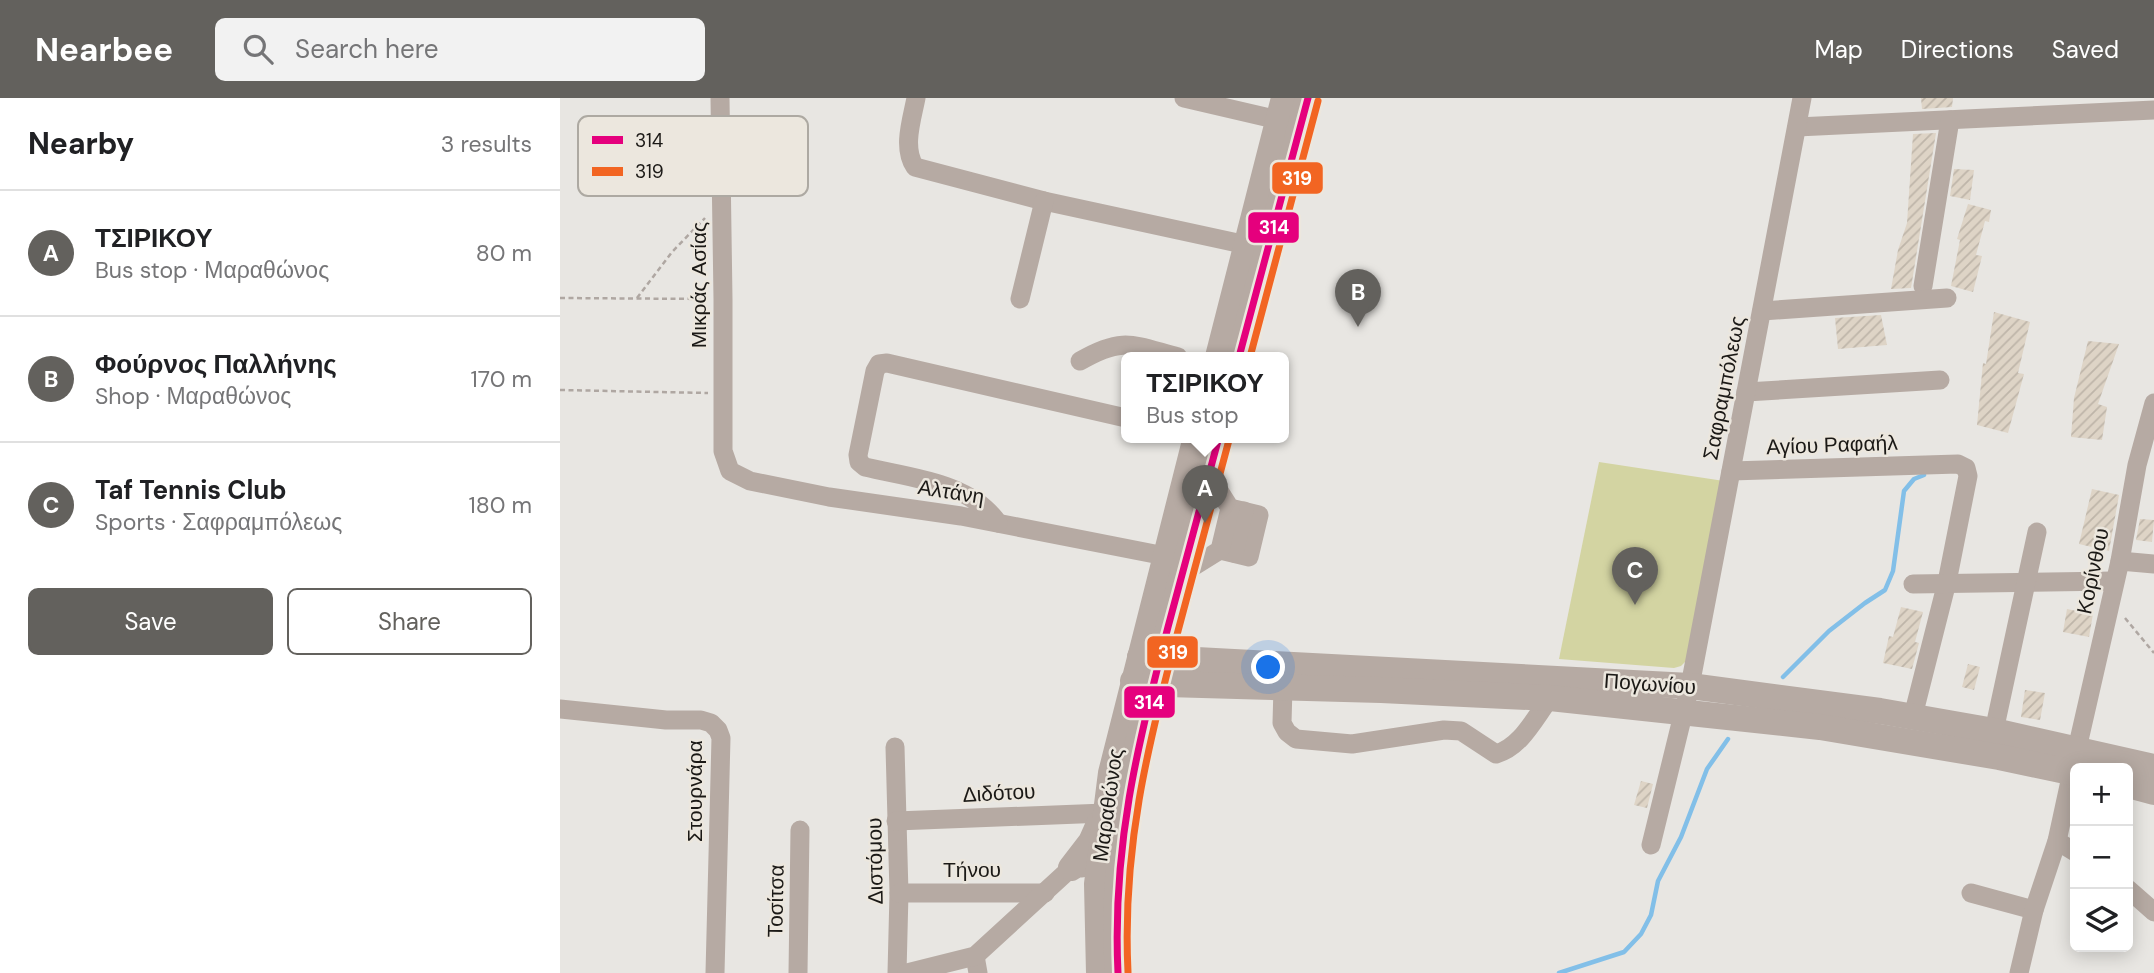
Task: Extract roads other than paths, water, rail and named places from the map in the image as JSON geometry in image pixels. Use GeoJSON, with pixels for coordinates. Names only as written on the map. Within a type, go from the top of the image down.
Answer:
{"type":"FeatureCollection","features":[{"type":"Feature","properties":{"kind":"main road"},"geometry":{"type":"LineString","coordinates":[[1240,352],[1308,98]]}},
{"type":"Feature","properties":{"kind":"main road"},"geometry":{"type":"LineString","coordinates":[[1219,352],[1281,109]]}},
{"type":"Feature","properties":{"kind":"main road","name":"Μαραθώνος"},"geometry":{"type":"LineString","coordinates":[[1118,973],[1108,876],[1105,813],[1113,762],[1146,670],[1174,565],[1195,443]]}},
{"type":"Feature","properties":{"kind":"main road","name":"Μαραθώνος"},"geometry":{"type":"LineString","coordinates":[[1099,973],[1108,876],[1140,734],[1146,670],[1171,618],[1174,565],[1209,475],[1217,443]]}},
{"type":"Feature","properties":{"kind":"main road"},"geometry":{"type":"LineString","coordinates":[[1140,734],[1147,718],[1161,702],[1204,674],[1196,657],[1182,648],[1175,637],[1171,618]]}},
{"type":"Feature","properties":{"kind":"main road","name":"Πογωνίου"},"geometry":{"type":"LineString","coordinates":[[1146,670],[1204,674],[1690,686],[1780,696],[1994,731],[2070,763]]}},
{"type":"Feature","properties":{"kind":"main road","name":"Πογωνίου"},"geometry":{"type":"LineString","coordinates":[[1204,674],[1283,687],[1550,698],[1684,711],[1853,732],[2070,764]]}},
{"type":"Feature","properties":{"kind":"main road","name":"Πογωνίου"},"geometry":{"type":"LineString","coordinates":[[2133,766],[2154,766]]}},
{"type":"Feature","properties":{"kind":"main road"},"geometry":{"type":"LineString","coordinates":[[2133,786],[2154,792]]}},
{"type":"Feature","properties":{"kind":"main road"},"geometry":{"type":"LineString","coordinates":[[1057,882],[1091,842],[1105,813]]}},
{"type":"Feature","properties":{"kind":"street","name":"Μικράς Ασίας"},"geometry":{"type":"LineString","coordinates":[[720,98],[720,116]]}},
{"type":"Feature","properties":{"kind":"street"},"geometry":{"type":"LineString","coordinates":[[916,98],[908,149],[908,158],[915,167],[1044,201],[1247,246]]}},
{"type":"Feature","properties":{"kind":"street"},"geometry":{"type":"LineString","coordinates":[[1184,98],[1281,109]]}},
{"type":"Feature","properties":{"kind":"street","name":"Σαφραμπόλεως"},"geometry":{"type":"LineString","coordinates":[[1684,711],[1802,98]]}},
{"type":"Feature","properties":{"kind":"street"},"geometry":{"type":"LineString","coordinates":[[1797,127],[2154,110]]}},
{"type":"Feature","properties":{"kind":"street"},"geometry":{"type":"LineString","coordinates":[[1923,286],[1950,120]]}},
{"type":"Feature","properties":{"kind":"street","name":"Μικράς Ασίας"},"geometry":{"type":"LineString","coordinates":[[722,196],[723,452],[730,471]]}},
{"type":"Feature","properties":{"kind":"street"},"geometry":{"type":"LineString","coordinates":[[1020,299],[1044,201]]}},
{"type":"Feature","properties":{"kind":"street"},"geometry":{"type":"LineString","coordinates":[[1762,311],[1947,299]]}},
{"type":"Feature","properties":{"kind":"street"},"geometry":{"type":"LineString","coordinates":[[1080,360],[1100,349],[1124,343],[1159,352]]}},
{"type":"Feature","properties":{"kind":"street"},"geometry":{"type":"LineString","coordinates":[[998,523],[990,512],[957,489],[865,467],[859,462],[858,454],[875,371],[879,364],[887,363],[1121,417]]}},
{"type":"Feature","properties":{"kind":"street"},"geometry":{"type":"LineString","coordinates":[[1746,392],[1941,380]]}},
{"type":"Feature","properties":{"kind":"street","name":"Κορίνθου"},"geometry":{"type":"LineString","coordinates":[[2075,763],[2120,561],[2137,465],[2154,403]]}},
{"type":"Feature","properties":{"kind":"street","name":"Αγίου Ραφαήλ"},"geometry":{"type":"LineString","coordinates":[[1731,471],[1962,465],[1968,472],[1947,582]]}},
{"type":"Feature","properties":{"kind":"street","name":"Αλτάνη"},"geometry":{"type":"LineString","coordinates":[[730,471],[763,484],[998,523],[1174,565]]}},
{"type":"Feature","properties":{"kind":"street"},"geometry":{"type":"LineString","coordinates":[[1174,565],[1227,552],[1249,557],[1259,515],[1237,510],[1209,475]]}},
{"type":"Feature","properties":{"kind":"street"},"geometry":{"type":"LineString","coordinates":[[1227,552],[1237,510]]}},
{"type":"Feature","properties":{"kind":"street"},"geometry":{"type":"LineString","coordinates":[[1994,731],[2038,532]]}},
{"type":"Feature","properties":{"kind":"street"},"geometry":{"type":"LineString","coordinates":[[2120,561],[2154,564]]}},
{"type":"Feature","properties":{"kind":"street"},"geometry":{"type":"LineString","coordinates":[[1913,716],[1947,582]]}},
{"type":"Feature","properties":{"kind":"street"},"geometry":{"type":"LineString","coordinates":[[1913,584],[2027,582],[2112,591]]}},
{"type":"Feature","properties":{"kind":"street"},"geometry":{"type":"LineString","coordinates":[[1283,687],[1282,723],[1287,732],[1296,738],[1352,744],[1444,730],[1461,732],[1496,754],[1509,750],[1520,739],[1550,698]]}},
{"type":"Feature","properties":{"kind":"street","name":"Στουρνάρα"},"geometry":{"type":"LineString","coordinates":[[560,709],[666,720],[701,720],[711,723],[718,730],[721,738],[715,973]]}},
{"type":"Feature","properties":{"kind":"street"},"geometry":{"type":"LineString","coordinates":[[1651,845],[1684,711]]}},
{"type":"Feature","properties":{"kind":"street","name":"Διστόμου"},"geometry":{"type":"LineString","coordinates":[[895,747],[899,892],[897,973]]}},
{"type":"Feature","properties":{"kind":"street","name":"Κορίνθου"},"geometry":{"type":"LineString","coordinates":[[2019,973],[2034,910],[2057,842],[2070,786]]}},
{"type":"Feature","properties":{"kind":"street","name":"Διδότου"},"geometry":{"type":"LineString","coordinates":[[896,821],[1105,813]]}},
{"type":"Feature","properties":{"kind":"street","name":"Τοσίτσα"},"geometry":{"type":"LineString","coordinates":[[798,973],[800,830]]}},
{"type":"Feature","properties":{"kind":"street"},"geometry":{"type":"LineString","coordinates":[[2057,842],[2070,849]]}},
{"type":"Feature","properties":{"kind":"street","name":"Τήνου"},"geometry":{"type":"LineString","coordinates":[[899,892],[1075,882],[1108,876]]}},
{"type":"Feature","properties":{"kind":"street"},"geometry":{"type":"LineString","coordinates":[[907,973],[977,964],[1057,882]]}},
{"type":"Feature","properties":{"kind":"street"},"geometry":{"type":"LineString","coordinates":[[1971,893],[2034,910]]}},
{"type":"Feature","properties":{"kind":"street"},"geometry":{"type":"LineString","coordinates":[[2133,893],[2154,912]]}},
{"type":"Feature","properties":{"kind":"waterway"},"geometry":{"type":"LineString","coordinates":[[1783,677],[1829,631],[1885,590],[1893,571],[1904,491],[1914,479],[1924,475]]}},
{"type":"Feature","properties":{"kind":"waterway"},"geometry":{"type":"LineString","coordinates":[[1559,973],[1624,952],[1641,934],[1651,915],[1658,881],[1681,837],[1707,769],[1728,739]]}},
{"type":"Feature","properties":{"kind":"place","name":"Φούρνος Παλλήνης"},"geometry":{"type":"Point","coordinates":[1358,327]}},
{"type":"Feature","properties":{"kind":"place","name":"ΤΣΙΡΙΚΟΥ"},"geometry":{"type":"Point","coordinates":[1205,523]}},
{"type":"Feature","properties":{"kind":"place","name":"Taf Tennis Club"},"geometry":{"type":"Point","coordinates":[1635,605]}}]}
